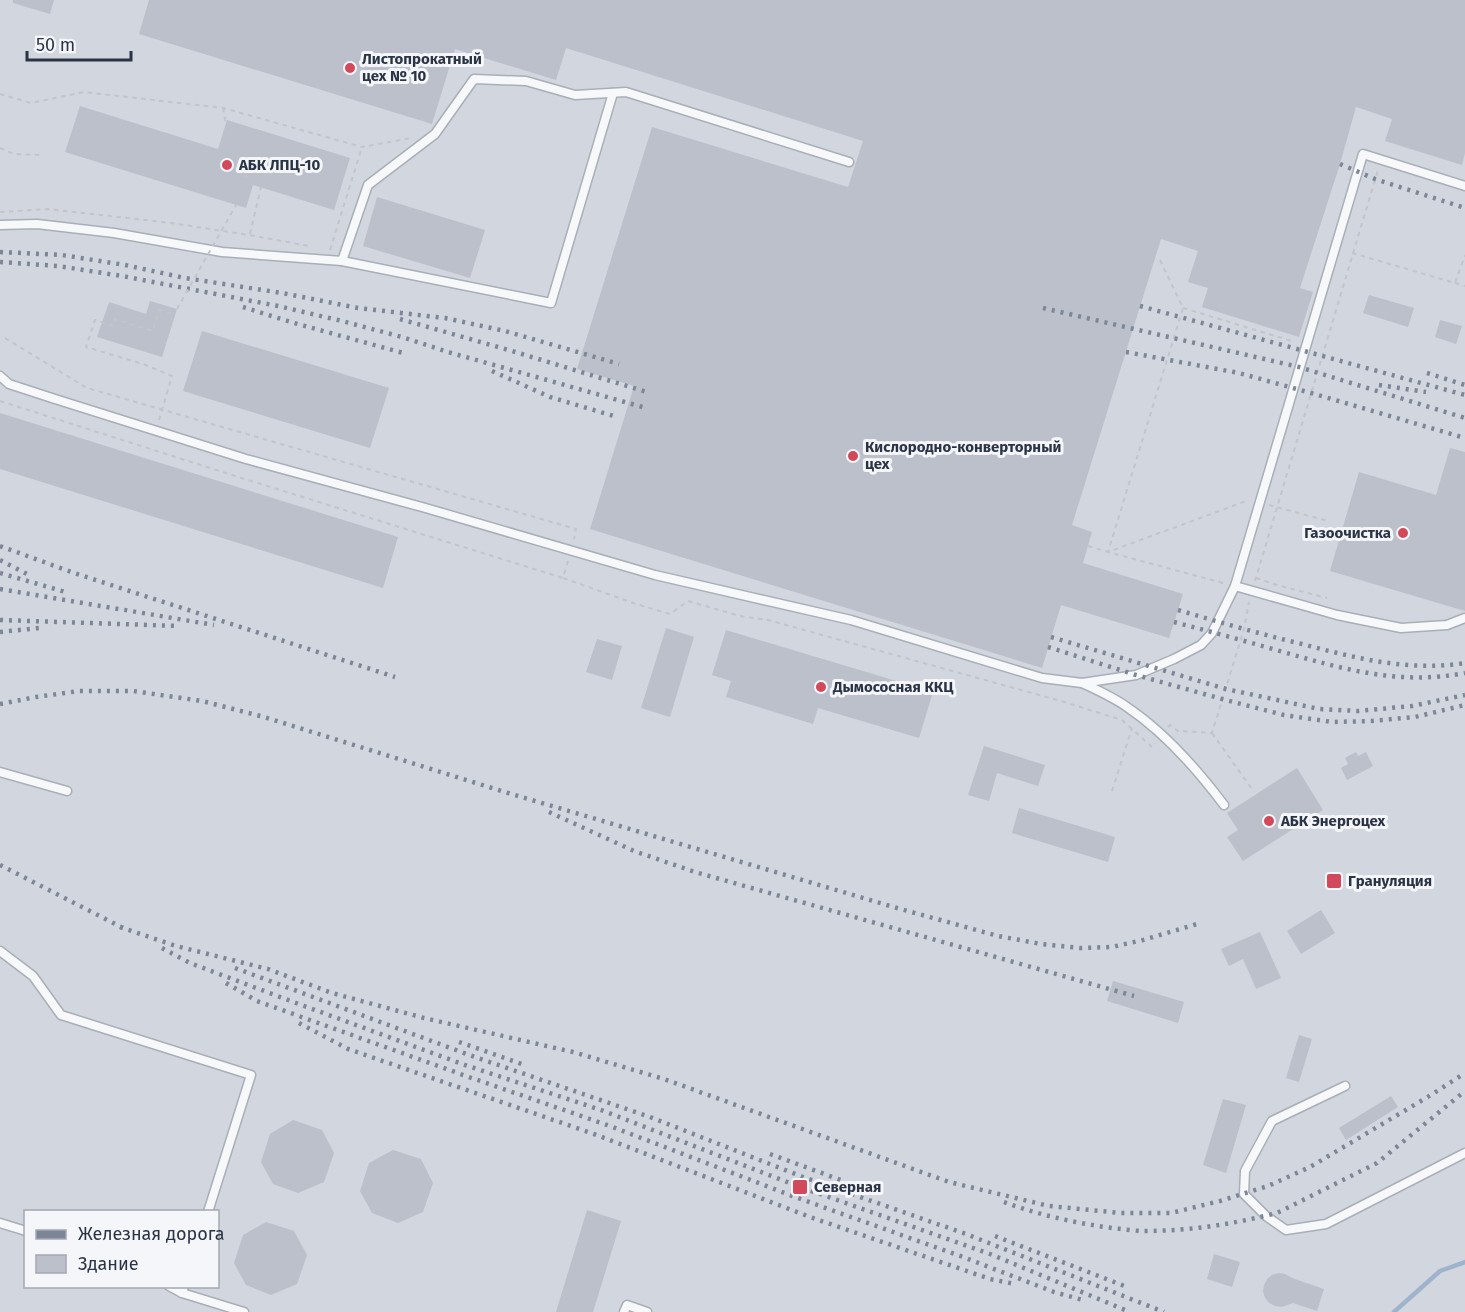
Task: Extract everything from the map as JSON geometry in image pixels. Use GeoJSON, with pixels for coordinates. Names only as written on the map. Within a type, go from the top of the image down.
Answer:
{"type":"FeatureCollection","features":[{"type":"Feature","properties":{"kind":"lane"},"geometry":{"type":"LineString","coordinates":[[342,261],[368,185],[435,134],[474,79],[526,81],[575,95],[626,92],[849,162]]}},
{"type":"Feature","properties":{"kind":"lane"},"geometry":{"type":"LineString","coordinates":[[0,225],[38,224],[114,233],[222,252],[342,261],[551,303],[613,93]]}},
{"type":"Feature","properties":{"kind":"lane"},"geometry":{"type":"LineString","coordinates":[[0,376],[9,384],[246,459],[422,507],[655,575],[851,620],[1042,678],[1082,682],[1136,675],[1201,645],[1212,633],[1235,586],[1363,154],[1465,186]]}},
{"type":"Feature","properties":{"kind":"lane"},"geometry":{"type":"LineString","coordinates":[[1235,586],[1337,615],[1401,628],[1447,625],[1465,618]]}},
{"type":"Feature","properties":{"kind":"lane"},"geometry":{"type":"LineString","coordinates":[[1082,682],[1126,706],[1162,735],[1204,777],[1224,805]]}},
{"type":"Feature","properties":{"kind":"lane"},"geometry":{"type":"LineString","coordinates":[[0,772],[67,791]]}},
{"type":"Feature","properties":{"kind":"lane"},"geometry":{"type":"LineString","coordinates":[[0,951],[33,976],[61,1015],[251,1075],[209,1210]]}},
{"type":"Feature","properties":{"kind":"lane"},"geometry":{"type":"LineString","coordinates":[[1345,1086],[1272,1121],[1245,1171],[1244,1194],[1266,1216],[1286,1230],[1326,1224],[1465,1153]]}},
{"type":"Feature","properties":{"kind":"lane"},"geometry":{"type":"LineString","coordinates":[[0,1223],[24,1230]]}},
{"type":"Feature","properties":{"kind":"lane"},"geometry":{"type":"LineString","coordinates":[[183,1290],[244,1312]]}},
{"type":"Feature","properties":{"kind":"lane"},"geometry":{"type":"LineString","coordinates":[[624,1312],[627,1305],[647,1312]]}},
{"type":"Feature","properties":{"kind":"path"},"geometry":{"type":"LineString","coordinates":[[0,94],[31,103],[84,92],[223,108],[362,147],[414,137]]}},
{"type":"Feature","properties":{"kind":"path"},"geometry":{"type":"LineString","coordinates":[[223,108],[226,125]]}},
{"type":"Feature","properties":{"kind":"path"},"geometry":{"type":"LineString","coordinates":[[330,250],[362,147]]}},
{"type":"Feature","properties":{"kind":"path"},"geometry":{"type":"LineString","coordinates":[[0,148],[14,154],[40,154]]}},
{"type":"Feature","properties":{"kind":"path"},"geometry":{"type":"LineString","coordinates":[[1212,733],[1244,629],[1252,591],[1379,167]]}},
{"type":"Feature","properties":{"kind":"path"},"geometry":{"type":"LineString","coordinates":[[244,176],[250,177]]}},
{"type":"Feature","properties":{"kind":"path"},"geometry":{"type":"LineString","coordinates":[[249,235],[261,188]]}},
{"type":"Feature","properties":{"kind":"path"},"geometry":{"type":"LineString","coordinates":[[177,309],[237,205]]}},
{"type":"Feature","properties":{"kind":"path"},"geometry":{"type":"LineString","coordinates":[[0,212],[48,209],[171,223],[318,248]]}},
{"type":"Feature","properties":{"kind":"path"},"geometry":{"type":"LineString","coordinates":[[1352,253],[1465,286]]}},
{"type":"Feature","properties":{"kind":"path"},"geometry":{"type":"LineString","coordinates":[[1455,283],[1465,255]]}},
{"type":"Feature","properties":{"kind":"path"},"geometry":{"type":"LineString","coordinates":[[1108,552],[1183,308],[1160,260]]}},
{"type":"Feature","properties":{"kind":"path"},"geometry":{"type":"LineString","coordinates":[[1183,308],[1306,345]]}},
{"type":"Feature","properties":{"kind":"path"},"geometry":{"type":"LineString","coordinates":[[155,431],[172,376],[143,364],[86,347],[95,320],[113,326],[115,319],[153,331],[159,310],[173,314]]}},
{"type":"Feature","properties":{"kind":"path"},"geometry":{"type":"LineString","coordinates":[[5,338],[87,388],[576,529],[563,578]]}},
{"type":"Feature","properties":{"kind":"path"},"geometry":{"type":"LineString","coordinates":[[0,401],[563,578],[670,614],[688,601],[740,616],[768,620],[1061,701],[1122,720],[1152,747],[1170,725],[1178,731],[1212,733]]}},
{"type":"Feature","properties":{"kind":"path"},"geometry":{"type":"LineString","coordinates":[[1108,552],[1248,500],[1328,521]]}},
{"type":"Feature","properties":{"kind":"path"},"geometry":{"type":"LineString","coordinates":[[1088,546],[1235,586]]}},
{"type":"Feature","properties":{"kind":"path"},"geometry":{"type":"LineString","coordinates":[[1256,578],[1327,598]]}},
{"type":"Feature","properties":{"kind":"path"},"geometry":{"type":"LineString","coordinates":[[1112,791],[1132,728]]}},
{"type":"Feature","properties":{"kind":"path"},"geometry":{"type":"LineString","coordinates":[[1212,733],[1254,792]]}},
{"type":"Feature","properties":{"kind":"shaded area"},"geometry":{"type":"Polygon","coordinates":[[[0,0],[1465,0],[1465,1312],[0,1312],[0,0]]]}},
{"type":"Feature","properties":{"kind":"building"},"geometry":{"type":"Polygon","coordinates":[[[13,0],[54,0],[50,14],[13,3],[13,0]]]}},
{"type":"Feature","properties":{"kind":"building"},"geometry":{"type":"Polygon","coordinates":[[[149,0],[1465,0],[1465,153],[1462,165],[1385,141],[1392,119],[1356,107],[1300,288],[1313,292],[1299,337],[1202,307],[1208,288],[1188,282],[1198,251],[1161,239],[1072,525],[1092,532],[1083,563],[1183,594],[1169,638],[1061,605],[1042,668],[590,529],[634,386],[577,369],[652,127],[848,187],[863,141],[566,48],[556,80],[455,49],[432,124],[139,34],[149,0]]]}},
{"type":"Feature","properties":{"kind":"building","name":"АБК ЛПЦ-10"},"geometry":{"type":"Polygon","coordinates":[[[80,106],[218,149],[227,120],[350,158],[334,210],[253,185],[246,208],[65,152],[80,106]]]}},
{"type":"Feature","properties":{"kind":"building"},"geometry":{"type":"Polygon","coordinates":[[[377,197],[485,230],[470,278],[363,246],[377,197]]]}},
{"type":"Feature","properties":{"kind":"building"},"geometry":{"type":"Polygon","coordinates":[[[1369,295],[1414,308],[1408,327],[1363,313],[1369,295]]]}},
{"type":"Feature","properties":{"kind":"building"},"geometry":{"type":"Polygon","coordinates":[[[150,301],[177,309],[162,357],[97,337],[109,302],[146,314],[150,301]]]}},
{"type":"Feature","properties":{"kind":"building"},"geometry":{"type":"Polygon","coordinates":[[[1440,320],[1462,326],[1456,344],[1435,337],[1440,320]]]}},
{"type":"Feature","properties":{"kind":"building"},"geometry":{"type":"Polygon","coordinates":[[[202,331],[389,388],[370,448],[183,391],[202,331]]]}},
{"type":"Feature","properties":{"kind":"building"},"geometry":{"type":"Polygon","coordinates":[[[0,413],[398,537],[383,588],[0,469],[0,413]]]}},
{"type":"Feature","properties":{"kind":"building","name":"Газоочистка"},"geometry":{"type":"Polygon","coordinates":[[[1450,448],[1465,452],[1465,611],[1330,571],[1359,472],[1436,495],[1450,448]]]}},
{"type":"Feature","properties":{"kind":"building"},"geometry":{"type":"Polygon","coordinates":[[[666,628],[694,637],[670,717],[641,708],[666,628]]]}},
{"type":"Feature","properties":{"kind":"building","name":"Дымососная ККЦ"},"geometry":{"type":"Polygon","coordinates":[[[726,630],[933,692],[919,738],[818,708],[813,724],[726,697],[731,681],[712,675],[726,630]]]}},
{"type":"Feature","properties":{"kind":"building"},"geometry":{"type":"Polygon","coordinates":[[[597,639],[622,646],[612,680],[586,672],[597,639]]]}},
{"type":"Feature","properties":{"kind":"building"},"geometry":{"type":"Polygon","coordinates":[[[984,746],[1045,765],[1038,786],[997,773],[989,801],[968,795],[984,746]]]}},
{"type":"Feature","properties":{"kind":"building"},"geometry":{"type":"Polygon","coordinates":[[[1356,752],[1358,756],[1366,752],[1373,766],[1347,780],[1341,768],[1348,764],[1345,758],[1356,752]]]}},
{"type":"Feature","properties":{"kind":"building","name":"АБК Энергоцех"},"geometry":{"type":"Polygon","coordinates":[[[1297,768],[1323,810],[1243,861],[1227,837],[1238,830],[1227,813],[1297,768]]]}},
{"type":"Feature","properties":{"kind":"building"},"geometry":{"type":"Polygon","coordinates":[[[1019,808],[1115,837],[1108,862],[1012,833],[1019,808]]]}},
{"type":"Feature","properties":{"kind":"building"},"geometry":{"type":"Polygon","coordinates":[[[1321,910],[1335,933],[1301,954],[1287,931],[1321,910]]]}},
{"type":"Feature","properties":{"kind":"building"},"geometry":{"type":"Polygon","coordinates":[[[1260,932],[1281,978],[1256,989],[1243,959],[1229,966],[1221,949],[1260,932]]]}},
{"type":"Feature","properties":{"kind":"building"},"geometry":{"type":"Polygon","coordinates":[[[1113,981],[1184,1002],[1178,1023],[1107,1001],[1113,981]]]}},
{"type":"Feature","properties":{"kind":"building"},"geometry":{"type":"Polygon","coordinates":[[[1299,1035],[1312,1039],[1299,1082],[1286,1078],[1299,1035]]]}},
{"type":"Feature","properties":{"kind":"building"},"geometry":{"type":"Polygon","coordinates":[[[1391,1096],[1398,1107],[1346,1140],[1339,1128],[1391,1096]]]}},
{"type":"Feature","properties":{"kind":"building"},"geometry":{"type":"Polygon","coordinates":[[[1223,1099],[1246,1105],[1226,1173],[1203,1165],[1223,1099]]]}},
{"type":"Feature","properties":{"kind":"building"},"geometry":{"type":"Polygon","coordinates":[[[293,1120],[322,1130],[334,1153],[324,1182],[298,1193],[273,1184],[261,1162],[270,1134],[293,1120]]]}},
{"type":"Feature","properties":{"kind":"building"},"geometry":{"type":"Polygon","coordinates":[[[393,1150],[421,1159],[433,1183],[423,1212],[398,1223],[372,1213],[360,1191],[369,1163],[393,1150]]]}},
{"type":"Feature","properties":{"kind":"building"},"geometry":{"type":"Polygon","coordinates":[[[587,1210],[621,1221],[593,1312],[556,1312],[587,1210]]]}},
{"type":"Feature","properties":{"kind":"building"},"geometry":{"type":"Polygon","coordinates":[[[266,1222],[294,1231],[307,1255],[297,1284],[271,1295],[246,1285],[234,1263],[243,1235],[266,1222]]]}},
{"type":"Feature","properties":{"kind":"building"},"geometry":{"type":"Polygon","coordinates":[[[1214,1254],[1240,1262],[1232,1287],[1207,1279],[1214,1254]]]}},
{"type":"Feature","properties":{"kind":"building"},"geometry":{"type":"Polygon","coordinates":[[[1279,1273],[1324,1289],[1317,1311],[1293,1303],[1282,1307],[1269,1303],[1263,1291],[1264,1285],[1272,1275],[1279,1273]]]}},
{"type":"Feature","properties":{"kind":"waterway"},"geometry":{"type":"LineString","coordinates":[[1394,1312],[1440,1271],[1465,1262]]}},
{"type":"Feature","properties":{"kind":"railway"},"geometry":{"type":"LineString","coordinates":[[1340,164],[1375,179],[1465,208]]}},
{"type":"Feature","properties":{"kind":"railway"},"geometry":{"type":"LineString","coordinates":[[0,252],[62,255],[358,308],[445,318],[505,331],[619,364]]}},
{"type":"Feature","properties":{"kind":"railway"},"geometry":{"type":"LineString","coordinates":[[0,262],[58,266],[122,276],[278,306],[402,337],[646,408]]}},
{"type":"Feature","properties":{"kind":"railway"},"geometry":{"type":"LineString","coordinates":[[1140,306],[1465,395]]}},
{"type":"Feature","properties":{"kind":"railway"},"geometry":{"type":"LineString","coordinates":[[243,307],[407,354]]}},
{"type":"Feature","properties":{"kind":"railway"},"geometry":{"type":"LineString","coordinates":[[1043,308],[1299,367],[1465,418]]}},
{"type":"Feature","properties":{"kind":"railway"},"geometry":{"type":"LineString","coordinates":[[400,319],[650,393]]}},
{"type":"Feature","properties":{"kind":"railway"},"geometry":{"type":"LineString","coordinates":[[1126,352],[1239,373],[1465,438]]}},
{"type":"Feature","properties":{"kind":"railway"},"geometry":{"type":"LineString","coordinates":[[492,371],[550,397],[617,417]]}},
{"type":"Feature","properties":{"kind":"railway"},"geometry":{"type":"LineString","coordinates":[[1427,373],[1465,385]]}},
{"type":"Feature","properties":{"kind":"railway"},"geometry":{"type":"LineString","coordinates":[[1379,385],[1426,392]]}},
{"type":"Feature","properties":{"kind":"railway"},"geometry":{"type":"LineString","coordinates":[[0,546],[74,573],[395,677]]}},
{"type":"Feature","properties":{"kind":"railway"},"geometry":{"type":"LineString","coordinates":[[0,560],[29,575]]}},
{"type":"Feature","properties":{"kind":"railway"},"geometry":{"type":"LineString","coordinates":[[0,573],[69,593]]}},
{"type":"Feature","properties":{"kind":"railway"},"geometry":{"type":"LineString","coordinates":[[0,589],[214,625]]}},
{"type":"Feature","properties":{"kind":"railway"},"geometry":{"type":"LineString","coordinates":[[1178,610],[1362,659],[1424,666],[1465,663]]}},
{"type":"Feature","properties":{"kind":"railway"},"geometry":{"type":"LineString","coordinates":[[0,620],[179,626]]}},
{"type":"Feature","properties":{"kind":"railway"},"geometry":{"type":"LineString","coordinates":[[1174,622],[1346,669],[1416,677],[1465,673]]}},
{"type":"Feature","properties":{"kind":"railway"},"geometry":{"type":"LineString","coordinates":[[0,632],[39,628]]}},
{"type":"Feature","properties":{"kind":"railway"},"geometry":{"type":"LineString","coordinates":[[1051,637],[1226,689],[1319,709],[1358,711],[1412,706],[1465,695]]}},
{"type":"Feature","properties":{"kind":"railway"},"geometry":{"type":"LineString","coordinates":[[1048,647],[1222,699],[1284,715],[1332,722],[1415,717],[1465,705]]}},
{"type":"Feature","properties":{"kind":"railway"},"geometry":{"type":"LineString","coordinates":[[0,704],[79,691],[133,691],[202,701],[264,717],[508,793],[897,908],[998,936],[1041,944],[1080,948],[1112,947],[1197,924]]}},
{"type":"Feature","properties":{"kind":"railway"},"geometry":{"type":"LineString","coordinates":[[549,812],[634,851],[695,872],[1134,996]]}},
{"type":"Feature","properties":{"kind":"railway"},"geometry":{"type":"LineString","coordinates":[[0,865],[127,930]]}},
{"type":"Feature","properties":{"kind":"railway"},"geometry":{"type":"LineString","coordinates":[[120,927],[176,946],[268,969],[332,993],[424,1018],[573,1052],[664,1079],[949,1182],[1049,1206],[1121,1213],[1171,1213],[1268,1186],[1310,1167],[1465,1073]]}},
{"type":"Feature","properties":{"kind":"railway"},"geometry":{"type":"LineString","coordinates":[[162,948],[190,963],[296,1003],[465,1065],[601,1110],[800,1187],[990,1254],[1130,1312]]}},
{"type":"Feature","properties":{"kind":"railway"},"geometry":{"type":"LineString","coordinates":[[235,968],[472,1056],[650,1117],[803,1177],[966,1234],[1164,1312]]}},
{"type":"Feature","properties":{"kind":"railway"},"geometry":{"type":"LineString","coordinates":[[226,983],[257,1001],[610,1126],[795,1197],[1054,1292],[1083,1300]]}},
{"type":"Feature","properties":{"kind":"railway"},"geometry":{"type":"LineString","coordinates":[[299,1023],[348,1049],[594,1134],[810,1217],[990,1279],[1015,1284]]}},
{"type":"Feature","properties":{"kind":"railway"},"geometry":{"type":"LineString","coordinates":[[459,1042],[522,1064]]}},
{"type":"Feature","properties":{"kind":"railway"},"geometry":{"type":"LineString","coordinates":[[1004,1202],[1071,1221],[1140,1231],[1211,1226],[1277,1213],[1377,1163],[1465,1091]]}},
{"type":"Feature","properties":{"kind":"railway"},"geometry":{"type":"LineString","coordinates":[[770,1154],[846,1182]]}},
{"type":"Feature","properties":{"kind":"railway"},"geometry":{"type":"LineString","coordinates":[[995,1236],[1127,1287]]}},
{"type":"Feature","properties":{"kind":"place","name":"Листопрокатный цех № 10"},"geometry":{"type":"Point","coordinates":[350,68]}},
{"type":"Feature","properties":{"kind":"place","name":"АБК ЛПЦ-10"},"geometry":{"type":"Point","coordinates":[227,165]}},
{"type":"Feature","properties":{"kind":"place","name":"Кислородно-конверторный цех"},"geometry":{"type":"Point","coordinates":[853,456]}},
{"type":"Feature","properties":{"kind":"place","name":"Газоочистка"},"geometry":{"type":"Point","coordinates":[1403,533]}},
{"type":"Feature","properties":{"kind":"place","name":"Дымососная ККЦ"},"geometry":{"type":"Point","coordinates":[821,687]}},
{"type":"Feature","properties":{"kind":"place","name":"АБК Энергоцех"},"geometry":{"type":"Point","coordinates":[1269,821]}},
{"type":"Feature","properties":{"kind":"place","name":"Грануляция"},"geometry":{"type":"Point","coordinates":[1334,881]}},
{"type":"Feature","properties":{"kind":"place","name":"Северная"},"geometry":{"type":"Point","coordinates":[800,1187]}}]}
